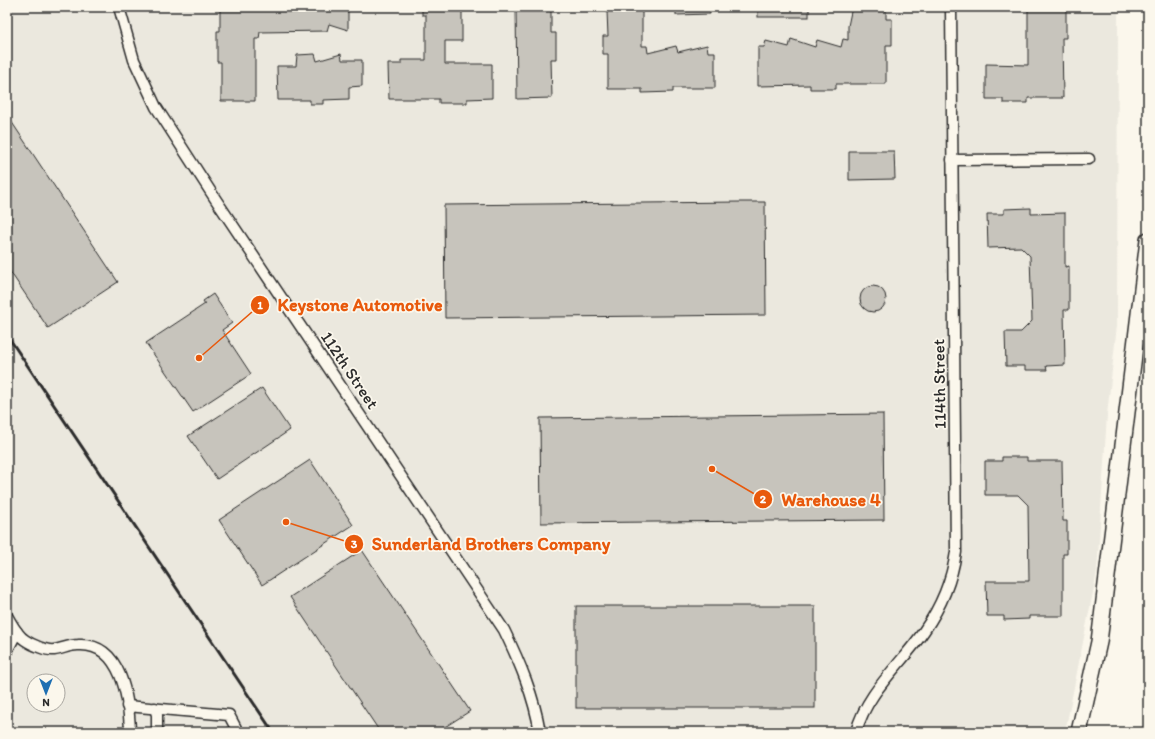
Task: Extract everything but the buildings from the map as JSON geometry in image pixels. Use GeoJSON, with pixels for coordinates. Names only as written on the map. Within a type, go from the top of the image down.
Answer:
{"type":"FeatureCollection","features":[{"type":"Feature","properties":{"kind":"highway"},"geometry":{"type":"LineString","coordinates":[[1079,732],[1099,642],[1148,240]]}},
{"type":"Feature","properties":{"kind":"street","name":"112th Street"},"geometry":{"type":"LineString","coordinates":[[119,7],[134,60],[156,107],[216,200],[504,630],[518,658],[529,687],[540,732]]}},
{"type":"Feature","properties":{"kind":"street","name":"114th Street"},"geometry":{"type":"LineString","coordinates":[[856,732],[858,724],[879,685],[924,632],[932,619],[941,602],[955,564],[957,515],[951,7]]}},
{"type":"Feature","properties":{"kind":"street"},"geometry":{"type":"LineString","coordinates":[[952,160],[1089,159]]}},
{"type":"Feature","properties":{"kind":"street"},"geometry":{"type":"LineString","coordinates":[[7,616],[17,632],[25,640],[52,650],[77,645],[87,645],[106,653],[118,667],[127,706],[130,732]]}},
{"type":"Feature","properties":{"kind":"street"},"geometry":{"type":"LineString","coordinates":[[7,651],[17,632]]}},
{"type":"Feature","properties":{"kind":"street"},"geometry":{"type":"LineString","coordinates":[[127,706],[228,715],[238,732]]}},
{"type":"Feature","properties":{"kind":"street"},"geometry":{"type":"LineString","coordinates":[[155,708],[157,715],[156,732]]}},
{"type":"Feature","properties":{"kind":"shaded area"},"geometry":{"type":"Polygon","coordinates":[[[7,7],[1118,7],[1117,325],[1107,415],[1097,572],[1065,732],[7,732],[7,7]]]}},
{"type":"Feature","properties":{"kind":"railway"},"geometry":{"type":"LineString","coordinates":[[7,335],[273,732]]}},
{"type":"Feature","properties":{"kind":"place","name":"Keystone Automotive"},"geometry":{"type":"Point","coordinates":[199,358]}},
{"type":"Feature","properties":{"kind":"place","name":"Warehouse 4"},"geometry":{"type":"Point","coordinates":[712,469]}},
{"type":"Feature","properties":{"kind":"place","name":"Sunderland Brothers Company"},"geometry":{"type":"Point","coordinates":[286,522]}}]}
